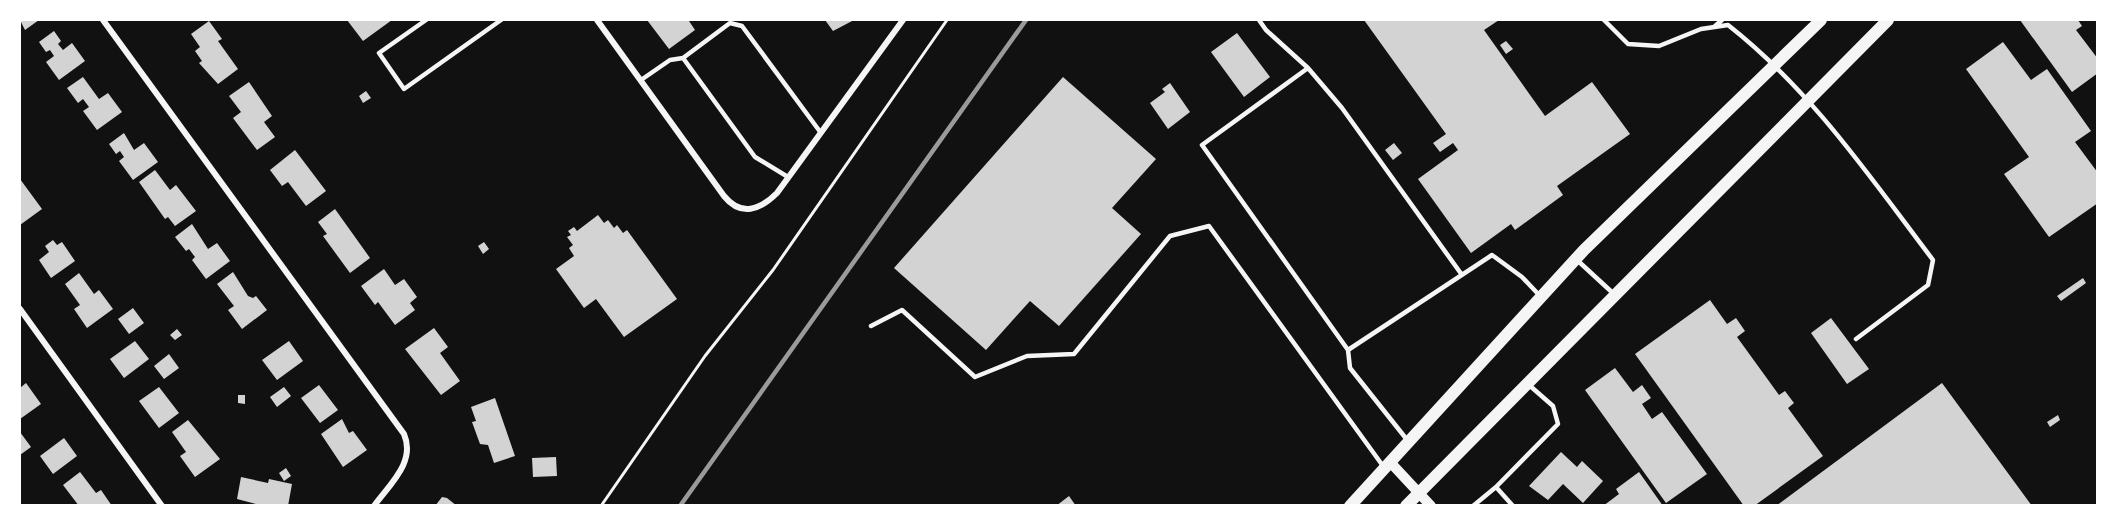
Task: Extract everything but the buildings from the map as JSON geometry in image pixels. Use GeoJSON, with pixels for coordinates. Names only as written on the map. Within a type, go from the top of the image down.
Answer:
{"type":"FeatureCollection","features":[{"type":"Feature","properties":{"kind":"main road"},"geometry":{"type":"LineString","coordinates":[[1350,506],[1576,259],[1821,20]]}},
{"type":"Feature","properties":{"kind":"main road"},"geometry":{"type":"LineString","coordinates":[[1406,506],[1888,20]]}},
{"type":"Feature","properties":{"kind":"street"},"geometry":{"type":"LineString","coordinates":[[104,20],[404,434],[409,450],[405,465],[374,506]]}},
{"type":"Feature","properties":{"kind":"street"},"geometry":{"type":"LineString","coordinates":[[597,20],[729,202],[747,210],[770,200],[903,20]]}},
{"type":"Feature","properties":{"kind":"street"},"geometry":{"type":"LineString","coordinates":[[20,309],[162,506]]}},
{"type":"Feature","properties":{"kind":"street"},"geometry":{"type":"LineString","coordinates":[[1387,465],[1419,492],[1431,506]]}},
{"type":"Feature","properties":{"kind":"lane"},"geometry":{"type":"LineString","coordinates":[[426,20],[379,53],[404,89],[501,20]]}},
{"type":"Feature","properties":{"kind":"lane"},"geometry":{"type":"LineString","coordinates":[[1259,20],[1266,30],[1308,68],[1342,108],[1462,275]]}},
{"type":"Feature","properties":{"kind":"lane"},"geometry":{"type":"LineString","coordinates":[[1604,20],[1628,44],[1659,46],[1701,28],[1728,25],[1809,99],[1933,260],[1928,285],[1856,339]]}},
{"type":"Feature","properties":{"kind":"lane"},"geometry":{"type":"LineString","coordinates":[[1714,27],[1722,20]]}},
{"type":"Feature","properties":{"kind":"lane"},"geometry":{"type":"LineString","coordinates":[[641,80],[670,60],[683,58],[730,23],[742,26],[821,133]]}},
{"type":"Feature","properties":{"kind":"lane"},"geometry":{"type":"LineString","coordinates":[[683,58],[755,157],[788,177]]}},
{"type":"Feature","properties":{"kind":"lane"},"geometry":{"type":"LineString","coordinates":[[1308,68],[1202,145],[1348,350],[1350,368],[1390,422],[1408,442]]}},
{"type":"Feature","properties":{"kind":"lane"},"geometry":{"type":"LineString","coordinates":[[871,326],[902,310],[975,376],[1027,356],[1074,354],[1170,236],[1209,226],[1387,465]]}},
{"type":"Feature","properties":{"kind":"lane"},"geometry":{"type":"LineString","coordinates":[[1348,350],[1492,255],[1522,277],[1541,297]]}},
{"type":"Feature","properties":{"kind":"lane"},"geometry":{"type":"LineString","coordinates":[[1576,259],[1615,295]]}},
{"type":"Feature","properties":{"kind":"lane"},"geometry":{"type":"LineString","coordinates":[[1473,506],[1496,488],[1558,424],[1553,406],[1526,383]]}},
{"type":"Feature","properties":{"kind":"lane"},"geometry":{"type":"LineString","coordinates":[[1496,488],[1513,506]]}},
{"type":"Feature","properties":{"kind":"path"},"geometry":{"type":"LineString","coordinates":[[601,506],[705,356],[773,270],[947,20]]}},
{"type":"Feature","properties":{"kind":"railway"},"geometry":{"type":"LineString","coordinates":[[680,506],[1026,20]]}}]}
